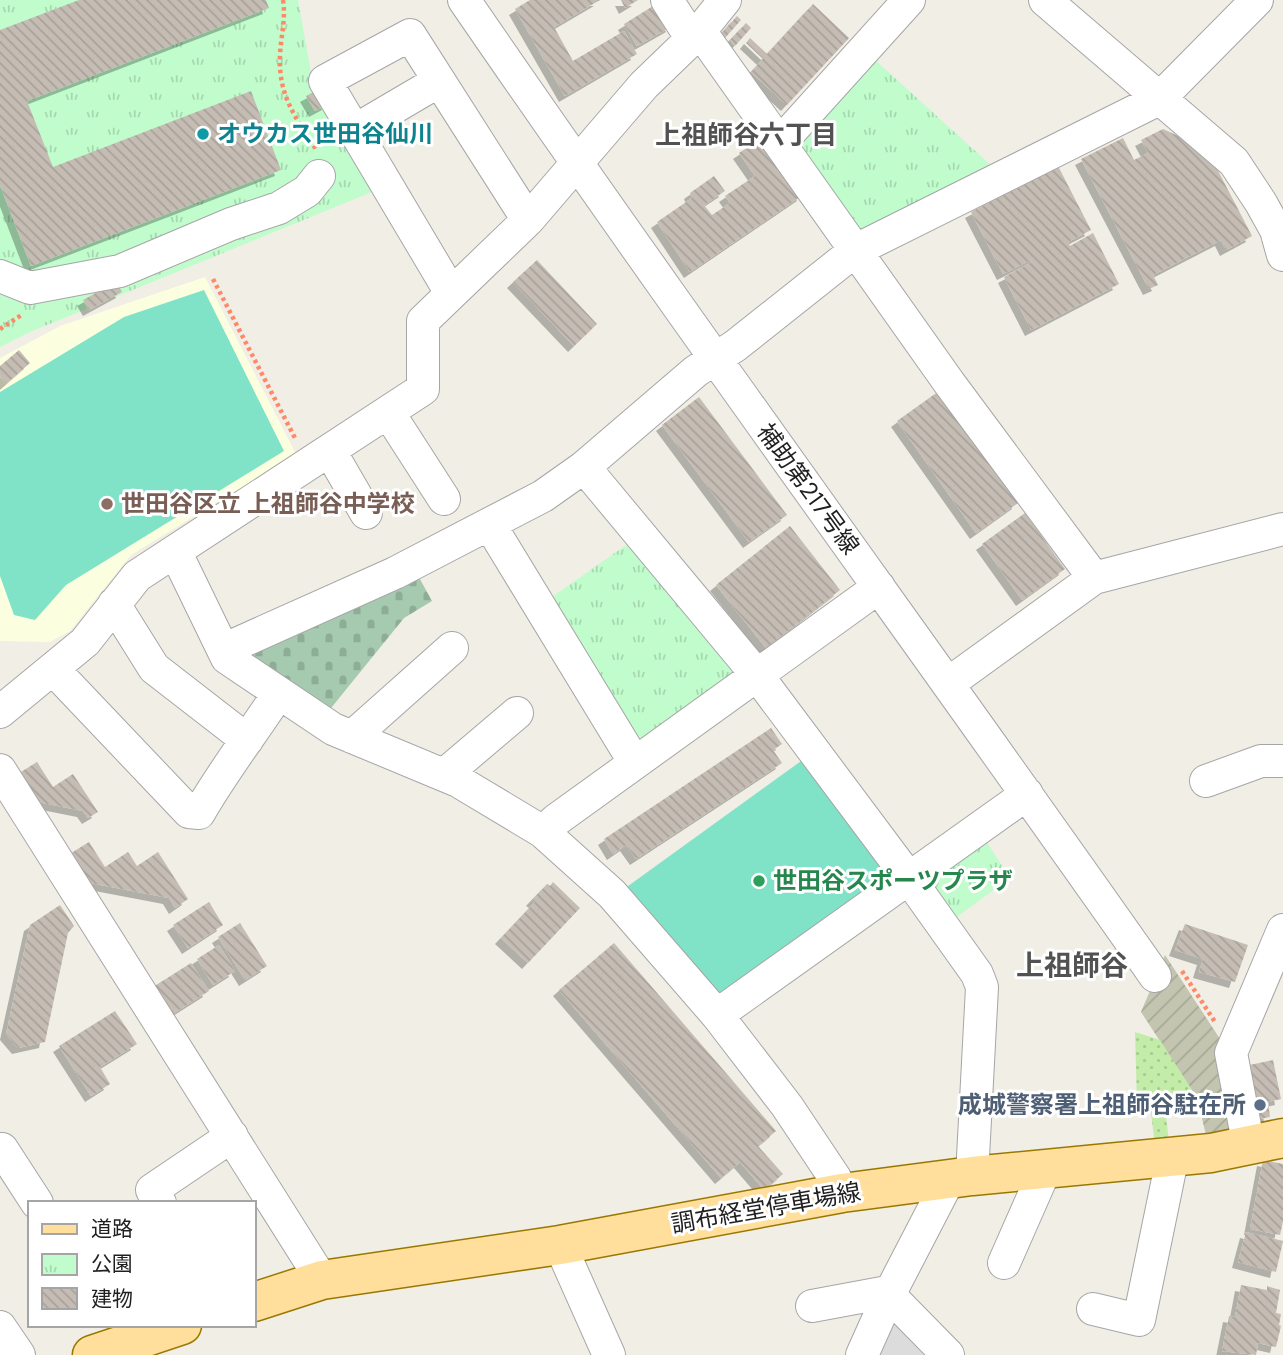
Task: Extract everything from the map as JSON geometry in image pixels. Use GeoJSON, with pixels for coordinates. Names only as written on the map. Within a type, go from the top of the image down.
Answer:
{"type":"FeatureCollection","features":[{"type":"Feature","properties":{"kind":"main road","name":"調布経堂停車場線"},"geometry":{"type":"LineString","coordinates":[[256,1300],[322,1280],[560,1245],[842,1193],[959,1178],[1211,1153],[1266,1142]]}},
{"type":"Feature","properties":{"kind":"main road"},"geometry":{"type":"LineString","coordinates":[[92,1355],[122,1334],[169,1327]]}},
{"type":"Feature","properties":{"kind":"street","name":"補助第217号線"},"geometry":{"type":"LineString","coordinates":[[464,0],[576,163],[1027,794],[1168,972]]}},
{"type":"Feature","properties":{"kind":"street"},"geometry":{"type":"LineString","coordinates":[[667,0],[780,143],[950,384],[1094,578]]}},
{"type":"Feature","properties":{"kind":"street"},"geometry":{"type":"LineString","coordinates":[[5,698],[53,669],[85,642],[137,576],[423,389],[423,321],[528,220],[644,85],[696,35],[724,0]]}},
{"type":"Feature","properties":{"kind":"street"},"geometry":{"type":"LineString","coordinates":[[780,143],[909,0]]}},
{"type":"Feature","properties":{"kind":"street"},"geometry":{"type":"LineString","coordinates":[[1045,0],[1234,162],[1272,202],[1283,255]]}},
{"type":"Feature","properties":{"kind":"street"},"geometry":{"type":"LineString","coordinates":[[223,650],[395,573],[543,496],[584,467],[696,371],[716,359],[856,250],[1159,99],[1257,0]]}},
{"type":"Feature","properties":{"kind":"street"},"geometry":{"type":"LineString","coordinates":[[451,293],[324,81],[410,35],[528,220]]}},
{"type":"Feature","properties":{"kind":"street"},"geometry":{"type":"LineString","coordinates":[[355,131],[439,81]]}},
{"type":"Feature","properties":{"kind":"street"},"geometry":{"type":"LineString","coordinates":[[0,276],[30,288],[120,271],[231,224],[279,208],[307,191],[319,176]]}},
{"type":"Feature","properties":{"kind":"street"},"geometry":{"type":"LineString","coordinates":[[388,412],[444,499]]}},
{"type":"Feature","properties":{"kind":"street"},"geometry":{"type":"LineString","coordinates":[[320,458],[366,513]]}},
{"type":"Feature","properties":{"kind":"street"},"geometry":{"type":"LineString","coordinates":[[584,467],[757,676],[908,877],[977,974],[982,987],[959,1178],[945,1187],[888,1297],[862,1355]]}},
{"type":"Feature","properties":{"kind":"street"},"geometry":{"type":"LineString","coordinates":[[490,524],[635,763]]}},
{"type":"Feature","properties":{"kind":"street"},"geometry":{"type":"LineString","coordinates":[[949,683],[1094,578],[1283,529]]}},
{"type":"Feature","properties":{"kind":"street"},"geometry":{"type":"LineString","coordinates":[[175,551],[227,658],[333,729],[458,781],[543,832],[612,894],[717,1015],[787,1106],[842,1193]]}},
{"type":"Feature","properties":{"kind":"street"},"geometry":{"type":"LineString","coordinates":[[543,832],[879,587]]}},
{"type":"Feature","properties":{"kind":"street"},"geometry":{"type":"LineString","coordinates":[[114,604],[154,668],[247,740]]}},
{"type":"Feature","properties":{"kind":"street"},"geometry":{"type":"LineString","coordinates":[[352,737],[452,648]]}},
{"type":"Feature","properties":{"kind":"street"},"geometry":{"type":"LineString","coordinates":[[53,669],[189,812],[199,813],[225,768],[278,694]]}},
{"type":"Feature","properties":{"kind":"street"},"geometry":{"type":"LineString","coordinates":[[443,775],[517,713]]}},
{"type":"Feature","properties":{"kind":"street"},"geometry":{"type":"LineString","coordinates":[[1206,781],[1261,761],[1283,761]]}},
{"type":"Feature","properties":{"kind":"street"},"geometry":{"type":"LineString","coordinates":[[0,770],[322,1280]]}},
{"type":"Feature","properties":{"kind":"street"},"geometry":{"type":"LineString","coordinates":[[717,1015],[1027,794]]}},
{"type":"Feature","properties":{"kind":"street"},"geometry":{"type":"LineString","coordinates":[[1266,1142],[1231,1053],[1283,930]]}},
{"type":"Feature","properties":{"kind":"street"},"geometry":{"type":"LineString","coordinates":[[159,1201],[152,1190],[232,1136]]}},
{"type":"Feature","properties":{"kind":"street"},"geometry":{"type":"LineString","coordinates":[[0,1151],[2,1149],[36,1201]]}},
{"type":"Feature","properties":{"kind":"street"},"geometry":{"type":"LineString","coordinates":[[1093,1309],[1139,1320],[1173,1155]]}},
{"type":"Feature","properties":{"kind":"street"},"geometry":{"type":"LineString","coordinates":[[1004,1263],[1041,1179],[1040,1170]]}},
{"type":"Feature","properties":{"kind":"street"},"geometry":{"type":"LineString","coordinates":[[560,1245],[609,1355]]}},
{"type":"Feature","properties":{"kind":"street"},"geometry":{"type":"LineString","coordinates":[[812,1306],[883,1293],[948,1355]]}},
{"type":"Feature","properties":{"kind":"street"},"geometry":{"type":"LineString","coordinates":[[0,1327],[19,1355]]}},
{"type":"Feature","properties":{"kind":"path"},"geometry":{"type":"LineString","coordinates":[[283,0],[285,17],[280,56],[282,87],[288,105],[318,153],[319,176]]}},
{"type":"Feature","properties":{"kind":"path"},"geometry":{"type":"LineString","coordinates":[[213,279],[320,458]]}},
{"type":"Feature","properties":{"kind":"path"},"geometry":{"type":"LineString","coordinates":[[1168,972],[1232,1048]]}},
{"type":"Feature","properties":{"kind":"shaded area","name":"世田谷区立 上祖師谷中学校"},"geometry":{"type":"Polygon","coordinates":[[[205,277],[296,454],[131,555],[70,631],[50,642],[0,641],[0,358],[60,326],[205,277]]]}},
{"type":"Feature","properties":{"kind":"shaded area"},"geometry":{"type":"Polygon","coordinates":[[[1165,955],[1224,1045],[1235,1121],[1226,1139],[1208,1143],[1197,1098],[1141,1012],[1165,955]]]}},
{"type":"Feature","properties":{"kind":"shaded area"},"geometry":{"type":"Polygon","coordinates":[[[891,1313],[932,1355],[872,1355],[891,1313]]]}},
{"type":"Feature","properties":{"kind":"green space"},"geometry":{"type":"Polygon","coordinates":[[[0,0],[298,0],[311,73],[379,189],[30,332],[0,347],[0,0]]]}},
{"type":"Feature","properties":{"kind":"green space"},"geometry":{"type":"Polygon","coordinates":[[[873,58],[994,168],[865,232],[856,229],[801,152],[801,136],[873,58]]]}},
{"type":"Feature","properties":{"kind":"green space","name":"世田谷区立 上祖師谷中学校"},"geometry":{"type":"Polygon","coordinates":[[[204,290],[284,451],[66,585],[35,620],[14,615],[0,576],[0,392],[124,317],[204,290]]]}},
{"type":"Feature","properties":{"kind":"green space"},"geometry":{"type":"Polygon","coordinates":[[[632,541],[736,669],[736,680],[647,739],[633,735],[549,599],[632,541]]]}},
{"type":"Feature","properties":{"kind":"green space"},"geometry":{"type":"Polygon","coordinates":[[[416,572],[432,601],[404,618],[327,713],[237,653],[416,572]]]}},
{"type":"Feature","properties":{"kind":"green space","name":"世田谷スポーツプラザ"},"geometry":{"type":"Polygon","coordinates":[[[808,756],[895,873],[720,1001],[624,889],[808,756]]]}},
{"type":"Feature","properties":{"kind":"green space"},"geometry":{"type":"Polygon","coordinates":[[[984,838],[1010,878],[950,922],[926,887],[929,878],[984,838]]]}},
{"type":"Feature","properties":{"kind":"green space"},"geometry":{"type":"Polygon","coordinates":[[[1135,1032],[1160,1040],[1197,1098],[1164,1099],[1169,1142],[1155,1145],[1150,1105],[1137,1105],[1135,1032]]]}},
{"type":"Feature","properties":{"kind":"building","name":"オウカス世田谷仙川"},"geometry":{"type":"Polygon","coordinates":[[[79,0],[266,0],[269,8],[27,101],[53,167],[251,91],[281,170],[31,266],[0,185],[0,30],[79,0]]]}},
{"type":"Feature","properties":{"kind":"building"},"geometry":{"type":"Polygon","coordinates":[[[530,0],[600,0],[554,27],[573,61],[624,31],[637,54],[565,96],[515,9],[530,0]]]}},
{"type":"Feature","properties":{"kind":"building"},"geometry":{"type":"Polygon","coordinates":[[[621,0],[638,0],[625,8],[621,0]]]}},
{"type":"Feature","properties":{"kind":"building"},"geometry":{"type":"Polygon","coordinates":[[[658,3],[672,26],[637,46],[624,24],[658,3]]]}},
{"type":"Feature","properties":{"kind":"building"},"geometry":{"type":"Polygon","coordinates":[[[813,4],[849,38],[787,105],[751,72],[763,59],[746,43],[750,38],[767,54],[813,4]]]}},
{"type":"Feature","properties":{"kind":"building"},"geometry":{"type":"Polygon","coordinates":[[[737,16],[741,20],[725,38],[721,34],[737,16]]]}},
{"type":"Feature","properties":{"kind":"building"},"geometry":{"type":"Polygon","coordinates":[[[746,23],[751,28],[735,46],[730,40],[746,23]]]}},
{"type":"Feature","properties":{"kind":"building"},"geometry":{"type":"Polygon","coordinates":[[[319,89],[328,104],[315,111],[306,96],[319,89]]]}},
{"type":"Feature","properties":{"kind":"building"},"geometry":{"type":"Polygon","coordinates":[[[1163,129],[1187,140],[1214,163],[1252,236],[1226,250],[1221,240],[1153,275],[1158,285],[1149,289],[1081,159],[1123,138],[1134,160],[1148,153],[1141,140],[1163,129]]]}},
{"type":"Feature","properties":{"kind":"building"},"geometry":{"type":"Polygon","coordinates":[[[763,137],[803,195],[690,272],[657,222],[692,198],[690,193],[714,176],[725,191],[704,205],[712,215],[730,203],[725,196],[755,176],[739,153],[763,137]]]}},
{"type":"Feature","properties":{"kind":"building"},"geometry":{"type":"Polygon","coordinates":[[[1058,166],[1091,230],[1068,242],[1070,246],[1093,233],[1119,284],[1031,330],[1004,277],[1032,262],[1031,260],[1003,274],[971,212],[1058,166]]]}},
{"type":"Feature","properties":{"kind":"building"},"geometry":{"type":"Polygon","coordinates":[[[537,260],[597,324],[574,346],[513,282],[537,260]]]}},
{"type":"Feature","properties":{"kind":"building"},"geometry":{"type":"Polygon","coordinates":[[[116,282],[122,292],[89,310],[83,300],[116,282]]]}},
{"type":"Feature","properties":{"kind":"building"},"geometry":{"type":"Polygon","coordinates":[[[19,350],[30,363],[6,384],[0,376],[0,366],[19,350]]]}},
{"type":"Feature","properties":{"kind":"building"},"geometry":{"type":"Polygon","coordinates":[[[939,391],[1018,503],[976,533],[897,421],[939,391]]]}},
{"type":"Feature","properties":{"kind":"building"},"geometry":{"type":"Polygon","coordinates":[[[699,397],[787,515],[749,542],[662,425],[699,397]]]}},
{"type":"Feature","properties":{"kind":"building"},"geometry":{"type":"Polygon","coordinates":[[[1025,513],[1065,569],[1022,600],[982,544],[1025,513]]]}},
{"type":"Feature","properties":{"kind":"building"},"geometry":{"type":"Polygon","coordinates":[[[790,526],[840,590],[766,648],[716,585],[790,526]]]}},
{"type":"Feature","properties":{"kind":"building"},"geometry":{"type":"Polygon","coordinates":[[[771,728],[782,744],[773,750],[782,763],[636,859],[626,845],[613,854],[604,839],[771,728]]]}},
{"type":"Feature","properties":{"kind":"building"},"geometry":{"type":"Polygon","coordinates":[[[37,762],[53,787],[73,774],[98,812],[88,818],[83,811],[33,801],[16,775],[37,762]]]}},
{"type":"Feature","properties":{"kind":"building"},"geometry":{"type":"Polygon","coordinates":[[[89,842],[105,867],[128,852],[137,866],[158,852],[188,899],[175,908],[169,898],[85,882],[68,855],[89,842]]]}},
{"type":"Feature","properties":{"kind":"building"},"geometry":{"type":"Polygon","coordinates":[[[553,882],[580,908],[528,963],[501,938],[535,902],[532,900],[547,884],[550,886],[553,882]]]}},
{"type":"Feature","properties":{"kind":"building"},"geometry":{"type":"Polygon","coordinates":[[[209,902],[223,925],[188,948],[173,925],[209,902]]]}},
{"type":"Feature","properties":{"kind":"building"},"geometry":{"type":"Polygon","coordinates":[[[60,905],[74,926],[68,933],[45,1042],[18,1048],[6,1034],[30,925],[60,905]]]}},
{"type":"Feature","properties":{"kind":"building"},"geometry":{"type":"Polygon","coordinates":[[[240,923],[267,966],[245,980],[218,937],[240,923]]]}},
{"type":"Feature","properties":{"kind":"building"},"geometry":{"type":"Polygon","coordinates":[[[1185,924],[1248,945],[1235,982],[1199,972],[1203,959],[1175,950],[1185,924]]]}},
{"type":"Feature","properties":{"kind":"building"},"geometry":{"type":"Polygon","coordinates":[[[614,943],[776,1131],[758,1146],[783,1174],[764,1190],[740,1162],[721,1178],[559,990],[614,943]]]}},
{"type":"Feature","properties":{"kind":"building"},"geometry":{"type":"Polygon","coordinates":[[[219,945],[235,971],[213,985],[197,959],[219,945]]]}},
{"type":"Feature","properties":{"kind":"building"},"geometry":{"type":"Polygon","coordinates":[[[191,963],[209,991],[171,1015],[153,987],[191,963]]]}},
{"type":"Feature","properties":{"kind":"building"},"geometry":{"type":"Polygon","coordinates":[[[115,1011],[137,1044],[100,1067],[110,1084],[91,1096],[59,1046],[115,1011]]]}},
{"type":"Feature","properties":{"kind":"building"},"geometry":{"type":"Polygon","coordinates":[[[1273,1060],[1281,1099],[1268,1102],[1270,1117],[1255,1120],[1245,1066],[1273,1060]]]}},
{"type":"Feature","properties":{"kind":"building"},"geometry":{"type":"Polygon","coordinates":[[[1263,1160],[1283,1164],[1283,1221],[1280,1235],[1250,1229],[1263,1160]]]}},
{"type":"Feature","properties":{"kind":"building"},"geometry":{"type":"Polygon","coordinates":[[[1246,1232],[1283,1241],[1276,1272],[1238,1262],[1246,1232]]]}},
{"type":"Feature","properties":{"kind":"building"},"geometry":{"type":"Polygon","coordinates":[[[1241,1285],[1267,1290],[1267,1286],[1280,1290],[1276,1313],[1281,1314],[1281,1326],[1276,1347],[1258,1343],[1256,1355],[1222,1351],[1229,1316],[1235,1317],[1241,1285]]]}},
{"type":"Feature","properties":{"kind":"place","name":"オウカス世田谷仙川"},"geometry":{"type":"Point","coordinates":[203,134]}},
{"type":"Feature","properties":{"kind":"place","name":"世田谷区立 上祖師谷中学校"},"geometry":{"type":"Point","coordinates":[107,504]}},
{"type":"Feature","properties":{"kind":"place","name":"世田谷スポーツプラザ"},"geometry":{"type":"Point","coordinates":[759,881]}},
{"type":"Feature","properties":{"kind":"place","name":"成城警察署上祖師谷駐在所"},"geometry":{"type":"Point","coordinates":[1260,1105]}},
{"type":"Feature","properties":{"kind":"district","name":"上祖師谷六丁目"},"geometry":{"type":"Point","coordinates":[746,135]}},
{"type":"Feature","properties":{"kind":"district","name":"上祖師谷"},"geometry":{"type":"Point","coordinates":[1072,965]}}]}
